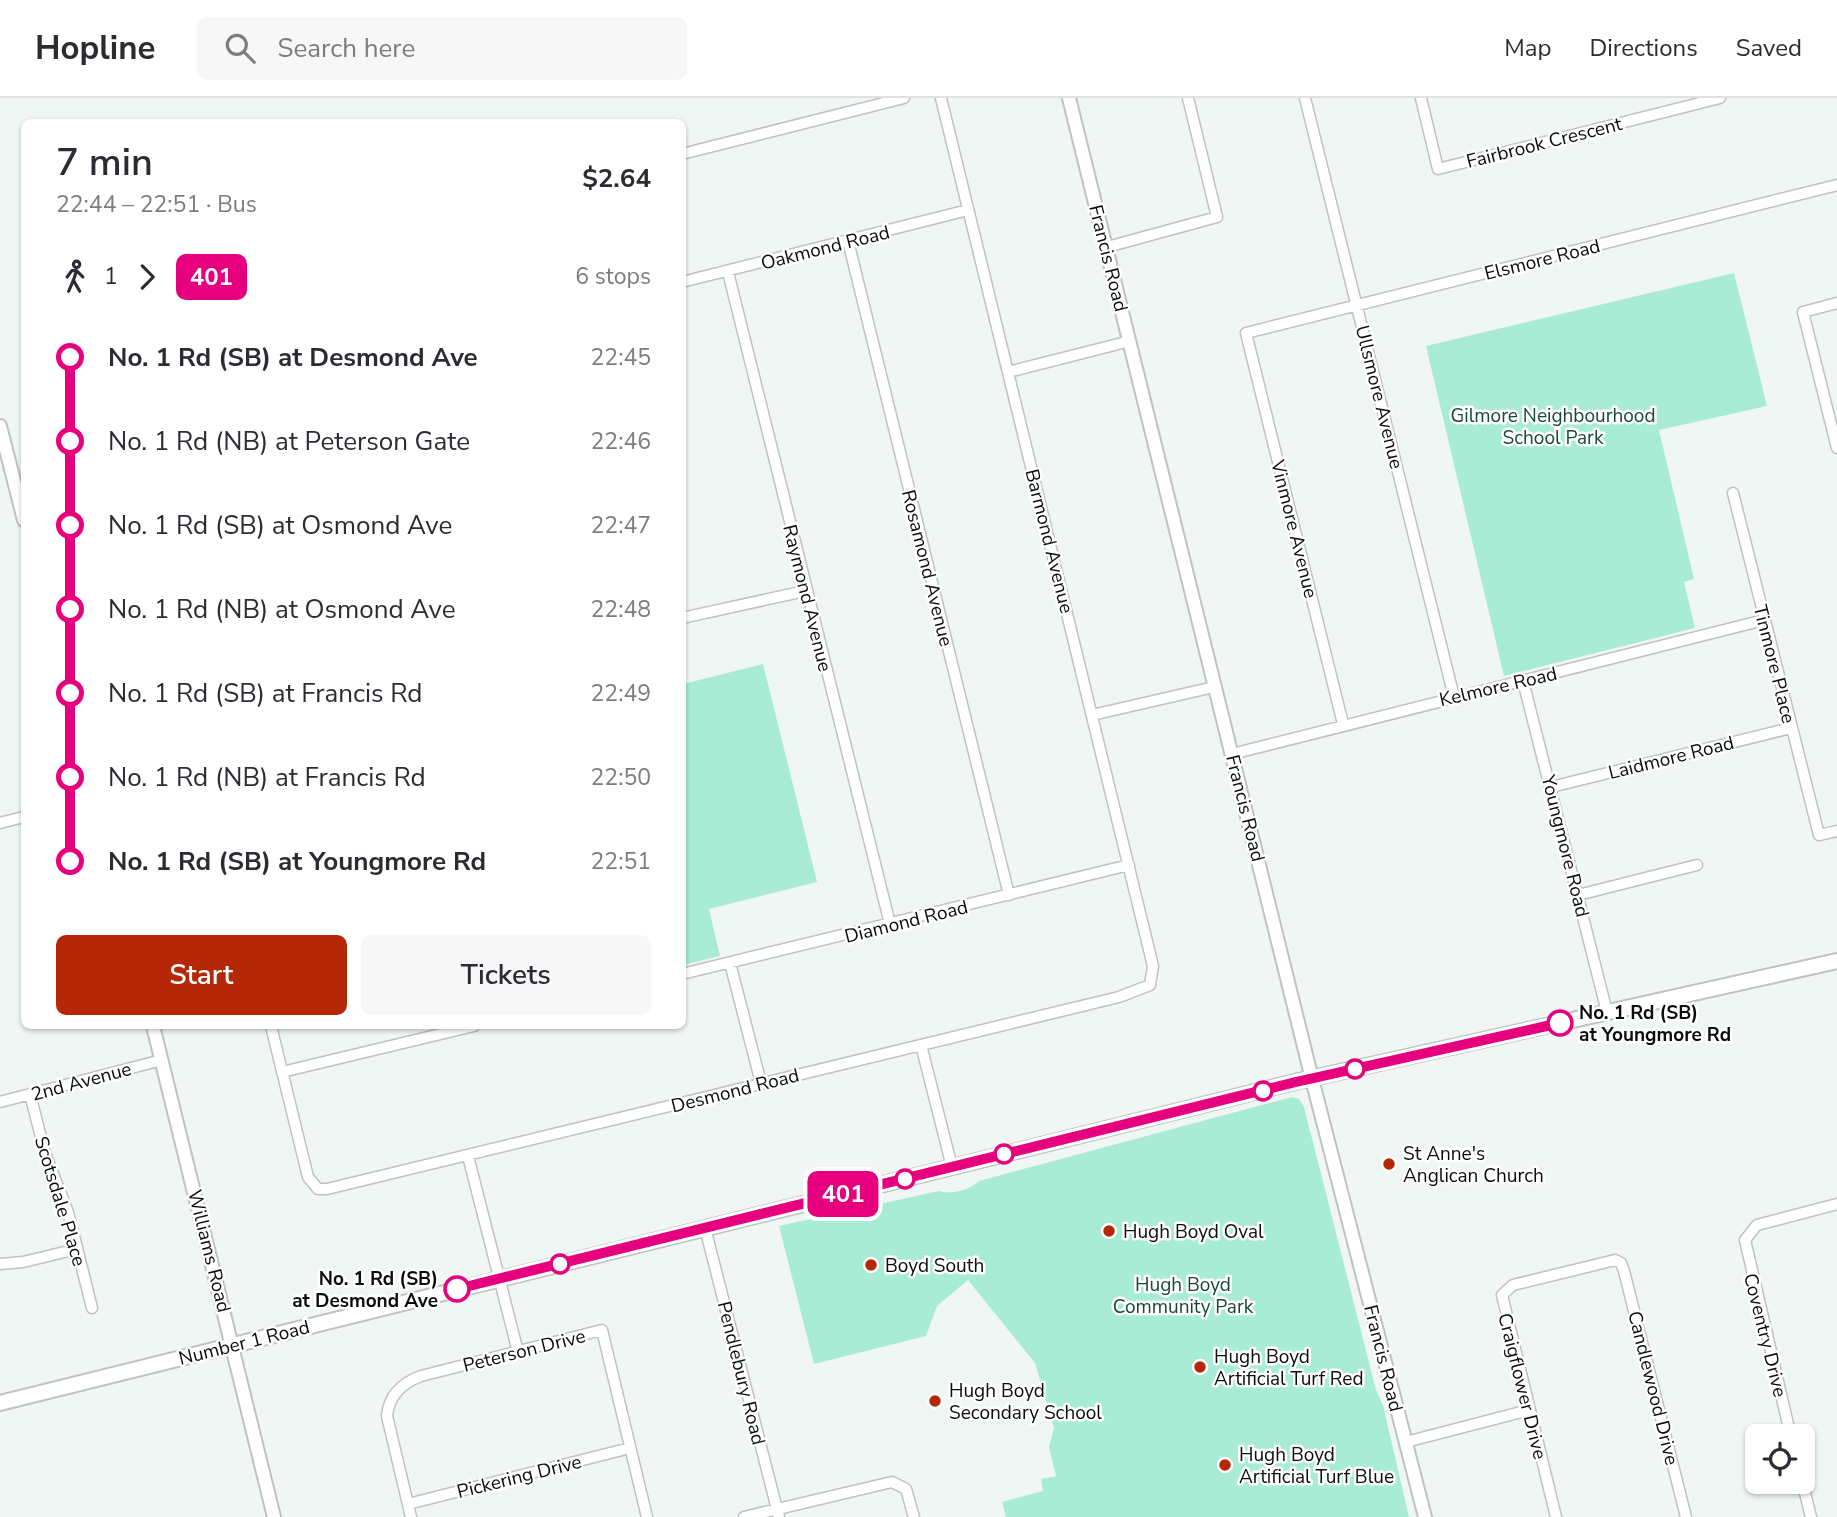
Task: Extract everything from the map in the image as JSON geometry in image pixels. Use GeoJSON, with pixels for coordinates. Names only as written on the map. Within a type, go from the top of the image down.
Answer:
{"type":"FeatureCollection","features":[{"type":"Feature","properties":{"kind":"main road","name":"Number 1 Road"},"geometry":{"type":"LineString","coordinates":[[0,1404],[233,1344],[1312,1079],[1837,961]]}},
{"type":"Feature","properties":{"kind":"street"},"geometry":{"type":"LineString","coordinates":[[686,153],[904,98]]}},
{"type":"Feature","properties":{"kind":"street","name":"Barmond Avenue"},"geometry":{"type":"LineString","coordinates":[[941,98],[1153,966],[1150,985]]}},
{"type":"Feature","properties":{"kind":"street","name":"Francis Road"},"geometry":{"type":"LineString","coordinates":[[1069,98],[1312,1079],[1425,1517]]}},
{"type":"Feature","properties":{"kind":"street"},"geometry":{"type":"LineString","coordinates":[[1107,247],[1217,217],[1188,98]]}},
{"type":"Feature","properties":{"kind":"street","name":"Ullsmore Avenue"},"geometry":{"type":"LineString","coordinates":[[1306,98],[1454,696]]}},
{"type":"Feature","properties":{"kind":"street","name":"Fairbrook Crescent"},"geometry":{"type":"LineString","coordinates":[[1420,98],[1438,169],[1720,98]]}},
{"type":"Feature","properties":{"kind":"street"},"geometry":{"type":"LineString","coordinates":[[1669,98],[1671,110]]}},
{"type":"Feature","properties":{"kind":"street","name":"Elsmore Road"},"geometry":{"type":"LineString","coordinates":[[1247,333],[1837,185]]}},
{"type":"Feature","properties":{"kind":"street","name":"Oakmond Road"},"geometry":{"type":"LineString","coordinates":[[686,281],[968,210]]}},
{"type":"Feature","properties":{"kind":"street","name":"Rosamond Avenue"},"geometry":{"type":"LineString","coordinates":[[848,241],[1009,895]]}},
{"type":"Feature","properties":{"kind":"street","name":"Raymond Avenue"},"geometry":{"type":"LineString","coordinates":[[728,272],[890,924]]}},
{"type":"Feature","properties":{"kind":"street"},"geometry":{"type":"LineString","coordinates":[[1837,303],[1803,312],[1837,448]]}},
{"type":"Feature","properties":{"kind":"street","name":"Vinmore Avenue"},"geometry":{"type":"LineString","coordinates":[[1247,333],[1343,724]]}},
{"type":"Feature","properties":{"kind":"street"},"geometry":{"type":"LineString","coordinates":[[1008,372],[1130,341]]}},
{"type":"Feature","properties":{"kind":"street"},"geometry":{"type":"LineString","coordinates":[[0,426],[21,494]]}},
{"type":"Feature","properties":{"kind":"street","name":"Tinmore Place"},"geometry":{"type":"LineString","coordinates":[[1733,493],[1819,835],[1837,831]]}},
{"type":"Feature","properties":{"kind":"street"},"geometry":{"type":"LineString","coordinates":[[686,615],[805,590]]}},
{"type":"Feature","properties":{"kind":"street","name":"Kelmore Road"},"geometry":{"type":"LineString","coordinates":[[1232,754],[1764,620]]}},
{"type":"Feature","properties":{"kind":"street","name":"Youngmore Road"},"geometry":{"type":"LineString","coordinates":[[1523,681],[1607,1012]]}},
{"type":"Feature","properties":{"kind":"street"},"geometry":{"type":"LineString","coordinates":[[1093,715],[1214,687]]}},
{"type":"Feature","properties":{"kind":"street","name":"Laidmore Road"},"geometry":{"type":"LineString","coordinates":[[1551,787],[1791,727]]}},
{"type":"Feature","properties":{"kind":"street"},"geometry":{"type":"LineString","coordinates":[[0,823],[21,818]]}},
{"type":"Feature","properties":{"kind":"street","name":"Diamond Road"},"geometry":{"type":"LineString","coordinates":[[686,973],[1129,865]]}},
{"type":"Feature","properties":{"kind":"street"},"geometry":{"type":"LineString","coordinates":[[1578,895],[1697,865]]}},
{"type":"Feature","properties":{"kind":"street"},"geometry":{"type":"LineString","coordinates":[[730,963],[761,1083]]}},
{"type":"Feature","properties":{"kind":"street","name":"Desmond Road"},"geometry":{"type":"LineString","coordinates":[[282,1072],[309,1177],[318,1189],[468,1156],[1119,997],[1150,985]]}},
{"type":"Feature","properties":{"kind":"street","name":"Williams Road"},"geometry":{"type":"LineString","coordinates":[[154,1029],[274,1517]]}},
{"type":"Feature","properties":{"kind":"street"},"geometry":{"type":"LineString","coordinates":[[272,1029],[282,1072],[461,1029]]}},
{"type":"Feature","properties":{"kind":"street"},"geometry":{"type":"LineString","coordinates":[[921,1045],[953,1167]]}},
{"type":"Feature","properties":{"kind":"street","name":"2nd Avenue"},"geometry":{"type":"LineString","coordinates":[[0,1102],[162,1060]]}},
{"type":"Feature","properties":{"kind":"street","name":"Scotsdale Place"},"geometry":{"type":"LineString","coordinates":[[30,1094],[43,1146],[65,1201],[92,1308]]}},
{"type":"Feature","properties":{"kind":"street"},"geometry":{"type":"LineString","coordinates":[[468,1156],[518,1352]]}},
{"type":"Feature","properties":{"kind":"street","name":"Coventry Drive"},"geometry":{"type":"LineString","coordinates":[[1788,1424],[1746,1255],[1747,1234],[1757,1224],[1837,1204]]}},
{"type":"Feature","properties":{"kind":"street","name":"Pendlebury Road"},"geometry":{"type":"LineString","coordinates":[[705,1228],[778,1513]]}},
{"type":"Feature","properties":{"kind":"street"},"geometry":{"type":"LineString","coordinates":[[0,1264],[23,1262],[77,1249]]}},
{"type":"Feature","properties":{"kind":"street","name":"Craigflower Drive"},"geometry":{"type":"LineString","coordinates":[[1556,1517],[1502,1303],[1503,1293],[1513,1285],[1611,1260],[1618,1261]]}},
{"type":"Feature","properties":{"kind":"street","name":"Candlewood Drive"},"geometry":{"type":"LineString","coordinates":[[1618,1261],[1625,1271],[1686,1517]]}},
{"type":"Feature","properties":{"kind":"street","name":"Peterson Drive"},"geometry":{"type":"LineString","coordinates":[[408,1504],[388,1423],[391,1400],[404,1384],[421,1376],[602,1331],[647,1517]]}},
{"type":"Feature","properties":{"kind":"street"},"geometry":{"type":"LineString","coordinates":[[1406,1441],[1529,1410]]}},
{"type":"Feature","properties":{"kind":"street","name":"Pickering Drive"},"geometry":{"type":"LineString","coordinates":[[408,1504],[630,1448]]}},
{"type":"Feature","properties":{"kind":"street"},"geometry":{"type":"LineString","coordinates":[[744,1517],[778,1513],[891,1482],[906,1489],[914,1517]]}},
{"type":"Feature","properties":{"kind":"street"},"geometry":{"type":"LineString","coordinates":[[1805,1494],[1811,1517]]}},
{"type":"Feature","properties":{"kind":"street"},"geometry":{"type":"LineString","coordinates":[[408,1504],[411,1517]]}},
{"type":"Feature","properties":{"kind":"green space","name":"Gilmore Neighbourhood School Park"},"geometry":{"type":"Polygon","coordinates":[[[1734,273],[1767,406],[1659,430],[1694,579],[1684,582],[1695,628],[1504,676],[1426,346],[1734,273]]]}},
{"type":"Feature","properties":{"kind":"green space"},"geometry":{"type":"Polygon","coordinates":[[[763,664],[817,882],[709,909],[720,956],[686,964],[686,683],[763,664]]]}},
{"type":"Feature","properties":{"kind":"green space","name":"Hugh Boyd Community Park"},"geometry":{"type":"Polygon","coordinates":[[[1292,1097],[1299,1099],[1304,1107],[1376,1390],[1383,1405],[1409,1517],[1006,1517],[1002,1502],[1043,1491],[1041,1479],[1056,1476],[1049,1447],[1054,1428],[1035,1363],[968,1280],[937,1306],[926,1336],[814,1364],[779,1226],[939,1191],[960,1191],[979,1181],[1292,1097]]]}},
{"type":"Feature","properties":{"kind":"bus line","name":"401"},"geometry":{"type":"LineString","coordinates":[[457,1289],[1296,1082],[1560,1023]]}},
{"type":"Feature","properties":{"kind":"place","name":"No. 1 Rd (SB) at Youngmore Rd"},"geometry":{"type":"Point","coordinates":[1560,1023]}},
{"type":"Feature","properties":{"kind":"place","name":"St Anne's Anglican Church"},"geometry":{"type":"Point","coordinates":[1389,1164]}},
{"type":"Feature","properties":{"kind":"place","name":"Hugh Boyd Oval"},"geometry":{"type":"Point","coordinates":[1109,1231]}},
{"type":"Feature","properties":{"kind":"place","name":"Boyd South"},"geometry":{"type":"Point","coordinates":[871,1265]}},
{"type":"Feature","properties":{"kind":"place","name":"No. 1 Rd (SB) at Desmond Ave"},"geometry":{"type":"Point","coordinates":[457,1289]}},
{"type":"Feature","properties":{"kind":"place","name":"Hugh Boyd Artificial Turf Red"},"geometry":{"type":"Point","coordinates":[1200,1367]}},
{"type":"Feature","properties":{"kind":"place","name":"Hugh Boyd Secondary School"},"geometry":{"type":"Point","coordinates":[935,1401]}},
{"type":"Feature","properties":{"kind":"place","name":"Hugh Boyd Artificial Turf Blue"},"geometry":{"type":"Point","coordinates":[1225,1465]}}]}
